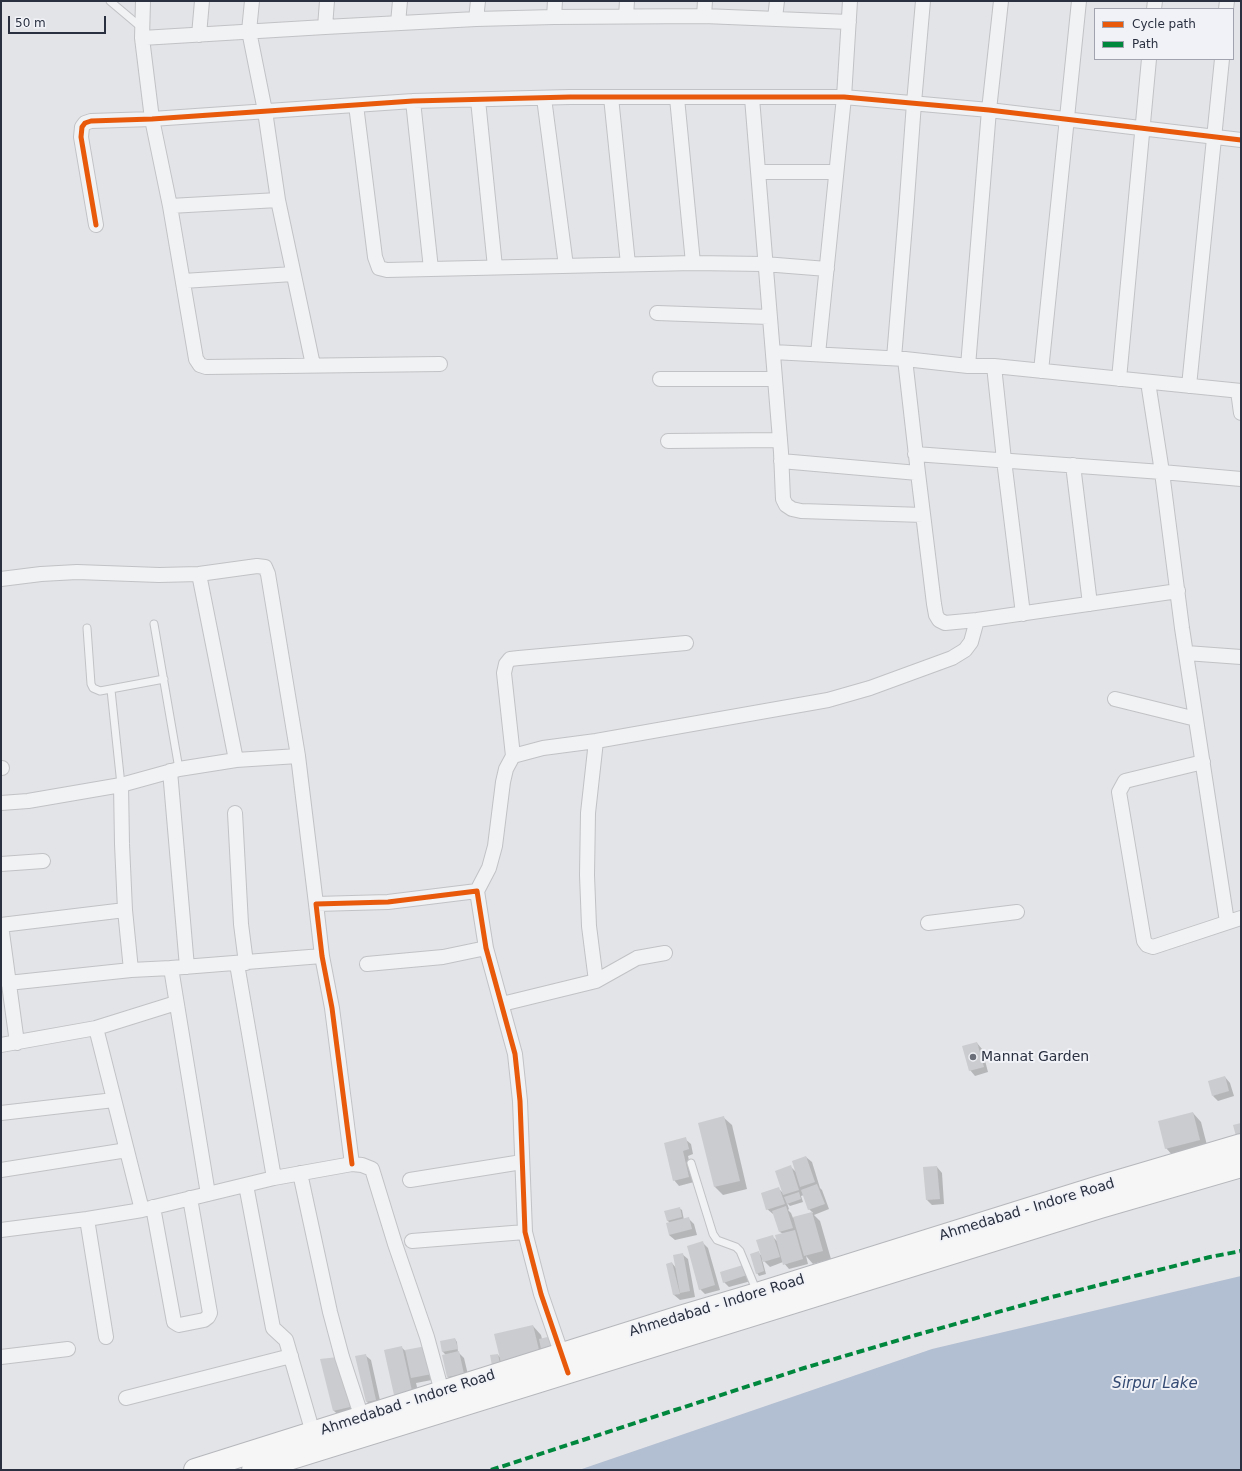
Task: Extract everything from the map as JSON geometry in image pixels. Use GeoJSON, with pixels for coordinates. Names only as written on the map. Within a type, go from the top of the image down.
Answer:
{"type":"FeatureCollection","features":[{"type":"Feature","properties":{"kind":"highway","name":"Ahmedabad - Indore Road"},"geometry":{"type":"LineString","coordinates":[[195,1470],[442,1392],[565,1363],[680,1316],[757,1294],[1241,1145]]}},
{"type":"Feature","properties":{"kind":"highway","name":"Ahmedabad - Indore Road"},"geometry":{"type":"LineString","coordinates":[[253,1470],[565,1363],[1241,1166]]}},
{"type":"Feature","properties":{"kind":"street"},"geometry":{"type":"LineString","coordinates":[[143,1],[142,33],[152,119],[170,206],[196,359],[200,365],[206,367],[440,364]]}},
{"type":"Feature","properties":{"kind":"street"},"geometry":{"type":"LineString","coordinates":[[199,35],[202,1]]}},
{"type":"Feature","properties":{"kind":"street"},"geometry":{"type":"LineString","coordinates":[[252,1],[249,31],[265,112],[278,200],[313,365]]}},
{"type":"Feature","properties":{"kind":"street"},"geometry":{"type":"LineString","coordinates":[[326,27],[327,1]]}},
{"type":"Feature","properties":{"kind":"street"},"geometry":{"type":"LineString","coordinates":[[398,23],[400,1]]}},
{"type":"Feature","properties":{"kind":"street"},"geometry":{"type":"LineString","coordinates":[[476,19],[478,1]]}},
{"type":"Feature","properties":{"kind":"street"},"geometry":{"type":"LineString","coordinates":[[554,17],[555,1]]}},
{"type":"Feature","properties":{"kind":"street"},"geometry":{"type":"LineString","coordinates":[[626,16],[627,1]]}},
{"type":"Feature","properties":{"kind":"street"},"geometry":{"type":"LineString","coordinates":[[704,16],[705,1]]}},
{"type":"Feature","properties":{"kind":"street"},"geometry":{"type":"LineString","coordinates":[[775,18],[777,1]]}},
{"type":"Feature","properties":{"kind":"street"},"geometry":{"type":"LineString","coordinates":[[818,354],[844,97],[850,1]]}},
{"type":"Feature","properties":{"kind":"street"},"geometry":{"type":"LineString","coordinates":[[923,1],[906,212],[899,359],[918,473],[936,615],[939,620],[945,623],[977,620],[1178,591]]}},
{"type":"Feature","properties":{"kind":"street"},"geometry":{"type":"LineString","coordinates":[[968,366],[989,110],[1001,1]]}},
{"type":"Feature","properties":{"kind":"street"},"geometry":{"type":"LineString","coordinates":[[1042,371],[1066,118],[1079,1]]}},
{"type":"Feature","properties":{"kind":"street"},"geometry":{"type":"LineString","coordinates":[[142,33],[199,35],[476,19],[554,17],[704,16],[849,22]]}},
{"type":"Feature","properties":{"kind":"street"},"geometry":{"type":"LineString","coordinates":[[1119,379],[1149,60]]}},
{"type":"Feature","properties":{"kind":"street"},"geometry":{"type":"LineString","coordinates":[[1190,386],[1222,60]]}},
{"type":"Feature","properties":{"kind":"street"},"geometry":{"type":"LineString","coordinates":[[96,225],[81,137],[82,127],[85,123],[91,121],[152,119],[413,102],[611,97],[844,97],[1066,118],[1241,140]]}},
{"type":"Feature","properties":{"kind":"street"},"geometry":{"type":"LineString","coordinates":[[611,97],[628,264]]}},
{"type":"Feature","properties":{"kind":"street"},"geometry":{"type":"LineString","coordinates":[[544,98],[566,266]]}},
{"type":"Feature","properties":{"kind":"street"},"geometry":{"type":"LineString","coordinates":[[677,98],[693,263]]}},
{"type":"Feature","properties":{"kind":"street"},"geometry":{"type":"LineString","coordinates":[[752,98],[764,264],[780,440],[783,499],[786,505],[792,509],[801,511],[923,514]]}},
{"type":"Feature","properties":{"kind":"street"},"geometry":{"type":"LineString","coordinates":[[478,100],[496,267]]}},
{"type":"Feature","properties":{"kind":"street"},"geometry":{"type":"LineString","coordinates":[[413,102],[432,269]]}},
{"type":"Feature","properties":{"kind":"street"},"geometry":{"type":"LineString","coordinates":[[356,105],[375,257],[379,268],[387,270],[693,263],[764,264],[827,269]]}},
{"type":"Feature","properties":{"kind":"street"},"geometry":{"type":"LineString","coordinates":[[758,172],[836,172]]}},
{"type":"Feature","properties":{"kind":"street"},"geometry":{"type":"LineString","coordinates":[[170,206],[278,200]]}},
{"type":"Feature","properties":{"kind":"street"},"geometry":{"type":"LineString","coordinates":[[183,282],[293,274]]}},
{"type":"Feature","properties":{"kind":"street"},"geometry":{"type":"LineString","coordinates":[[657,313],[770,317]]}},
{"type":"Feature","properties":{"kind":"street"},"geometry":{"type":"LineString","coordinates":[[772,352],[899,359],[968,366],[994,366],[1240,391],[1241,413]]}},
{"type":"Feature","properties":{"kind":"street"},"geometry":{"type":"LineString","coordinates":[[994,366],[1023,614]]}},
{"type":"Feature","properties":{"kind":"street"},"geometry":{"type":"LineString","coordinates":[[660,379],[775,379]]}},
{"type":"Feature","properties":{"kind":"street"},"geometry":{"type":"LineString","coordinates":[[1148,382],[1162,472],[1186,653],[1227,922]]}},
{"type":"Feature","properties":{"kind":"street"},"geometry":{"type":"LineString","coordinates":[[668,441],[780,440]]}},
{"type":"Feature","properties":{"kind":"street"},"geometry":{"type":"LineString","coordinates":[[915,454],[1162,472],[1241,480]]}},
{"type":"Feature","properties":{"kind":"street"},"geometry":{"type":"LineString","coordinates":[[781,461],[918,473]]}},
{"type":"Feature","properties":{"kind":"street"},"geometry":{"type":"LineString","coordinates":[[1073,465],[1090,604]]}},
{"type":"Feature","properties":{"kind":"street"},"geometry":{"type":"LineString","coordinates":[[1,579],[41,574],[77,572],[159,576],[199,574],[257,566],[265,567],[268,574],[298,756],[322,956],[332,1008],[352,1164]]}},
{"type":"Feature","properties":{"kind":"street"},"geometry":{"type":"LineString","coordinates":[[199,574],[236,760]]}},
{"type":"Feature","properties":{"kind":"street"},"geometry":{"type":"LineString","coordinates":[[514,756],[543,748],[596,741],[828,700],[870,688],[952,658],[965,650],[971,642],[977,620]]}},
{"type":"Feature","properties":{"kind":"street"},"geometry":{"type":"LineString","coordinates":[[565,1363],[541,1294],[525,1232],[520,1101],[515,1054],[486,948],[476,891],[489,868],[496,846],[503,782],[506,768],[514,756],[504,673],[506,664],[510,660],[519,658],[686,643]]}},
{"type":"Feature","properties":{"kind":"street"},"geometry":{"type":"LineString","coordinates":[[1186,653],[1241,657]]}},
{"type":"Feature","properties":{"kind":"street"},"geometry":{"type":"LineString","coordinates":[[1115,699],[1196,719]]}},
{"type":"Feature","properties":{"kind":"street"},"geometry":{"type":"LineString","coordinates":[[596,741],[588,813],[587,875],[589,926],[596,981]]}},
{"type":"Feature","properties":{"kind":"street"},"geometry":{"type":"LineString","coordinates":[[1,803],[121,785],[175,770],[236,760],[298,756]]}},
{"type":"Feature","properties":{"kind":"street"},"geometry":{"type":"LineString","coordinates":[[1203,762],[1125,781],[1121,788],[1119,797],[1144,941],[1147,945],[1152,947],[1157,946],[1241,918]]}},
{"type":"Feature","properties":{"kind":"street"},"geometry":{"type":"LineString","coordinates":[[175,770],[187,967]]}},
{"type":"Feature","properties":{"kind":"street"},"geometry":{"type":"LineString","coordinates":[[121,785],[125,910],[131,970]]}},
{"type":"Feature","properties":{"kind":"street"},"geometry":{"type":"LineString","coordinates":[[235,813],[242,924],[242,963],[274,1178]]}},
{"type":"Feature","properties":{"kind":"street"},"geometry":{"type":"LineString","coordinates":[[1,864],[43,861]]}},
{"type":"Feature","properties":{"kind":"street"},"geometry":{"type":"LineString","coordinates":[[316,904],[388,902],[476,891]]}},
{"type":"Feature","properties":{"kind":"street"},"geometry":{"type":"LineString","coordinates":[[17,1042],[1,925],[125,910]]}},
{"type":"Feature","properties":{"kind":"street"},"geometry":{"type":"LineString","coordinates":[[928,923],[1017,912]]}},
{"type":"Feature","properties":{"kind":"street"},"geometry":{"type":"LineString","coordinates":[[367,964],[443,957],[486,948]]}},
{"type":"Feature","properties":{"kind":"street"},"geometry":{"type":"LineString","coordinates":[[502,1004],[596,981],[637,958],[665,953]]}},
{"type":"Feature","properties":{"kind":"street"},"geometry":{"type":"LineString","coordinates":[[8,983],[131,970],[322,956]]}},
{"type":"Feature","properties":{"kind":"street"},"geometry":{"type":"LineString","coordinates":[[171,968],[208,1194]]}},
{"type":"Feature","properties":{"kind":"street"},"geometry":{"type":"LineString","coordinates":[[1,1045],[96,1028],[176,1003]]}},
{"type":"Feature","properties":{"kind":"street"},"geometry":{"type":"LineString","coordinates":[[96,1028],[127,1150],[148,1208],[174,1322],[179,1325],[204,1320],[210,1314],[190,1198]]}},
{"type":"Feature","properties":{"kind":"street"},"geometry":{"type":"LineString","coordinates":[[1,1113],[114,1100]]}},
{"type":"Feature","properties":{"kind":"street"},"geometry":{"type":"LineString","coordinates":[[1,1170],[127,1150]]}},
{"type":"Feature","properties":{"kind":"street"},"geometry":{"type":"LineString","coordinates":[[410,1180],[522,1162]]}},
{"type":"Feature","properties":{"kind":"street"},"geometry":{"type":"LineString","coordinates":[[1,1230],[87,1219],[148,1208],[274,1178],[352,1164],[372,1168],[395,1244],[427,1337],[442,1392]]}},
{"type":"Feature","properties":{"kind":"street"},"geometry":{"type":"LineString","coordinates":[[300,1173],[330,1312],[342,1357],[362,1418]]}},
{"type":"Feature","properties":{"kind":"street"},"geometry":{"type":"LineString","coordinates":[[246,1185],[273,1328],[286,1340],[313,1432]]}},
{"type":"Feature","properties":{"kind":"street"},"geometry":{"type":"LineString","coordinates":[[87,1219],[106,1337]]}},
{"type":"Feature","properties":{"kind":"street"},"geometry":{"type":"LineString","coordinates":[[412,1241],[525,1232]]}},
{"type":"Feature","properties":{"kind":"street"},"geometry":{"type":"LineString","coordinates":[[1,1357],[68,1349]]}},
{"type":"Feature","properties":{"kind":"street"},"geometry":{"type":"LineString","coordinates":[[126,1398],[291,1356]]}},
{"type":"Feature","properties":{"kind":"lane"},"geometry":{"type":"LineString","coordinates":[[110,1],[142,33]]}},
{"type":"Feature","properties":{"kind":"lane"},"geometry":{"type":"LineString","coordinates":[[154,624],[164,679],[175,770]]}},
{"type":"Feature","properties":{"kind":"lane"},"geometry":{"type":"LineString","coordinates":[[87,628],[91,684],[93,688],[100,692],[164,679]]}},
{"type":"Feature","properties":{"kind":"lane"},"geometry":{"type":"LineString","coordinates":[[111,690],[121,785]]}},
{"type":"Feature","properties":{"kind":"lane"},"geometry":{"type":"LineString","coordinates":[[691,1163],[713,1234],[717,1240],[736,1247],[740,1251],[757,1294]]}},
{"type":"Feature","properties":{"kind":"water","name":"Sirpur Lake"},"geometry":{"type":"Polygon","coordinates":[[[1241,1276],[1241,1470],[579,1470],[932,1349],[1241,1276]]]}},
{"type":"Feature","properties":{"kind":"building","name":"Mannat Garden"},"geometry":{"type":"Polygon","coordinates":[[[977,1042],[984,1067],[969,1071],[962,1046],[977,1042]]]}},
{"type":"Feature","properties":{"kind":"building"},"geometry":{"type":"Polygon","coordinates":[[[1225,1076],[1229,1091],[1212,1096],[1208,1081],[1225,1076]]]}},
{"type":"Feature","properties":{"kind":"building"},"geometry":{"type":"Polygon","coordinates":[[[1193,1112],[1200,1140],[1165,1149],[1158,1121],[1193,1112]]]}},
{"type":"Feature","properties":{"kind":"building"},"geometry":{"type":"Polygon","coordinates":[[[724,1116],[740,1181],[714,1187],[698,1123],[724,1116]]]}},
{"type":"Feature","properties":{"kind":"building"},"geometry":{"type":"Polygon","coordinates":[[[1241,1123],[1241,1134],[1236,1136],[1233,1125],[1241,1123]]]}},
{"type":"Feature","properties":{"kind":"building"},"geometry":{"type":"Polygon","coordinates":[[[686,1137],[689,1149],[683,1151],[689,1177],[673,1181],[664,1143],[686,1137]]]}},
{"type":"Feature","properties":{"kind":"building"},"geometry":{"type":"Polygon","coordinates":[[[806,1156],[815,1182],[800,1187],[792,1161],[806,1156]]]}},
{"type":"Feature","properties":{"kind":"building"},"geometry":{"type":"Polygon","coordinates":[[[791,1165],[799,1190],[783,1195],[775,1171],[791,1165]]]}},
{"type":"Feature","properties":{"kind":"building"},"geometry":{"type":"Polygon","coordinates":[[[937,1166],[940,1199],[926,1200],[923,1167],[937,1166]]]}},
{"type":"Feature","properties":{"kind":"building"},"geometry":{"type":"Polygon","coordinates":[[[817,1184],[825,1204],[808,1210],[801,1190],[817,1184]]]}},
{"type":"Feature","properties":{"kind":"building"},"geometry":{"type":"Polygon","coordinates":[[[779,1187],[785,1204],[766,1210],[761,1193],[779,1187]]]}},
{"type":"Feature","properties":{"kind":"building"},"geometry":{"type":"Polygon","coordinates":[[[799,1192],[801,1199],[787,1204],[784,1197],[799,1192]]]}},
{"type":"Feature","properties":{"kind":"building"},"geometry":{"type":"Polygon","coordinates":[[[786,1206],[793,1228],[779,1232],[772,1211],[786,1206]]]}},
{"type":"Feature","properties":{"kind":"building"},"geometry":{"type":"Polygon","coordinates":[[[680,1207],[682,1217],[667,1221],[664,1211],[680,1207]]]}},
{"type":"Feature","properties":{"kind":"building"},"geometry":{"type":"Polygon","coordinates":[[[812,1212],[823,1251],[804,1256],[793,1217],[812,1212]]]}},
{"type":"Feature","properties":{"kind":"building"},"geometry":{"type":"Polygon","coordinates":[[[689,1217],[692,1229],[669,1235],[666,1223],[689,1217]]]}},
{"type":"Feature","properties":{"kind":"building"},"geometry":{"type":"Polygon","coordinates":[[[795,1230],[803,1259],[783,1265],[775,1235],[795,1230]]]}},
{"type":"Feature","properties":{"kind":"building"},"geometry":{"type":"Polygon","coordinates":[[[773,1235],[780,1257],[763,1262],[756,1240],[773,1235]]]}},
{"type":"Feature","properties":{"kind":"building"},"geometry":{"type":"Polygon","coordinates":[[[703,1241],[715,1285],[699,1290],[687,1246],[703,1241]]]}},
{"type":"Feature","properties":{"kind":"building"},"geometry":{"type":"Polygon","coordinates":[[[759,1251],[764,1271],[756,1274],[750,1254],[759,1251]]]}},
{"type":"Feature","properties":{"kind":"building"},"geometry":{"type":"Polygon","coordinates":[[[683,1253],[690,1291],[680,1293],[673,1255],[683,1253]]]}},
{"type":"Feature","properties":{"kind":"building"},"geometry":{"type":"Polygon","coordinates":[[[672,1262],[680,1294],[673,1295],[666,1264],[672,1262]]]}},
{"type":"Feature","properties":{"kind":"building"},"geometry":{"type":"Polygon","coordinates":[[[743,1265],[747,1275],[723,1283],[720,1272],[743,1265]]]}},
{"type":"Feature","properties":{"kind":"building"},"geometry":{"type":"Polygon","coordinates":[[[533,1325],[540,1354],[501,1363],[494,1334],[533,1325]]]}},
{"type":"Feature","properties":{"kind":"building"},"geometry":{"type":"Polygon","coordinates":[[[552,1336],[555,1351],[542,1354],[539,1339],[552,1336]]]}},
{"type":"Feature","properties":{"kind":"building"},"geometry":{"type":"Polygon","coordinates":[[[455,1338],[458,1349],[442,1352],[440,1341],[455,1338]]]}},
{"type":"Feature","properties":{"kind":"building"},"geometry":{"type":"Polygon","coordinates":[[[402,1346],[412,1391],[394,1395],[384,1350],[402,1346]]]}},
{"type":"Feature","properties":{"kind":"building"},"geometry":{"type":"Polygon","coordinates":[[[426,1346],[432,1374],[411,1378],[405,1350],[426,1346]]]}},
{"type":"Feature","properties":{"kind":"building"},"geometry":{"type":"Polygon","coordinates":[[[459,1351],[464,1374],[447,1377],[442,1355],[459,1351]]]}},
{"type":"Feature","properties":{"kind":"building"},"geometry":{"type":"Polygon","coordinates":[[[366,1354],[376,1400],[366,1402],[355,1356],[366,1354]]]}},
{"type":"Feature","properties":{"kind":"building"},"geometry":{"type":"Polygon","coordinates":[[[498,1354],[500,1364],[492,1366],[490,1355],[498,1354]]]}},
{"type":"Feature","properties":{"kind":"building"},"geometry":{"type":"Polygon","coordinates":[[[338,1357],[350,1407],[333,1411],[320,1359],[338,1357]]]}},
{"type":"Feature","properties":{"kind":"marked path"},"geometry":{"type":"LineString","coordinates":[[491,1470],[804,1368],[916,1335],[1048,1298],[1210,1257],[1241,1251]]}},
{"type":"Feature","properties":{"kind":"cycle path"},"geometry":{"type":"LineString","coordinates":[[96,225],[81,137],[82,127],[85,123],[91,121],[152,119],[413,101],[570,97],[844,97],[989,110],[1241,140]]}},
{"type":"Feature","properties":{"kind":"cycle path"},"geometry":{"type":"LineString","coordinates":[[352,1164],[332,1008],[322,956],[316,904],[388,902],[477,891],[486,948],[515,1054],[520,1101],[525,1232],[541,1294],[568,1373]]}},
{"type":"Feature","properties":{"kind":"place","name":"Mannat Garden"},"geometry":{"type":"Point","coordinates":[973,1057]}}]}
